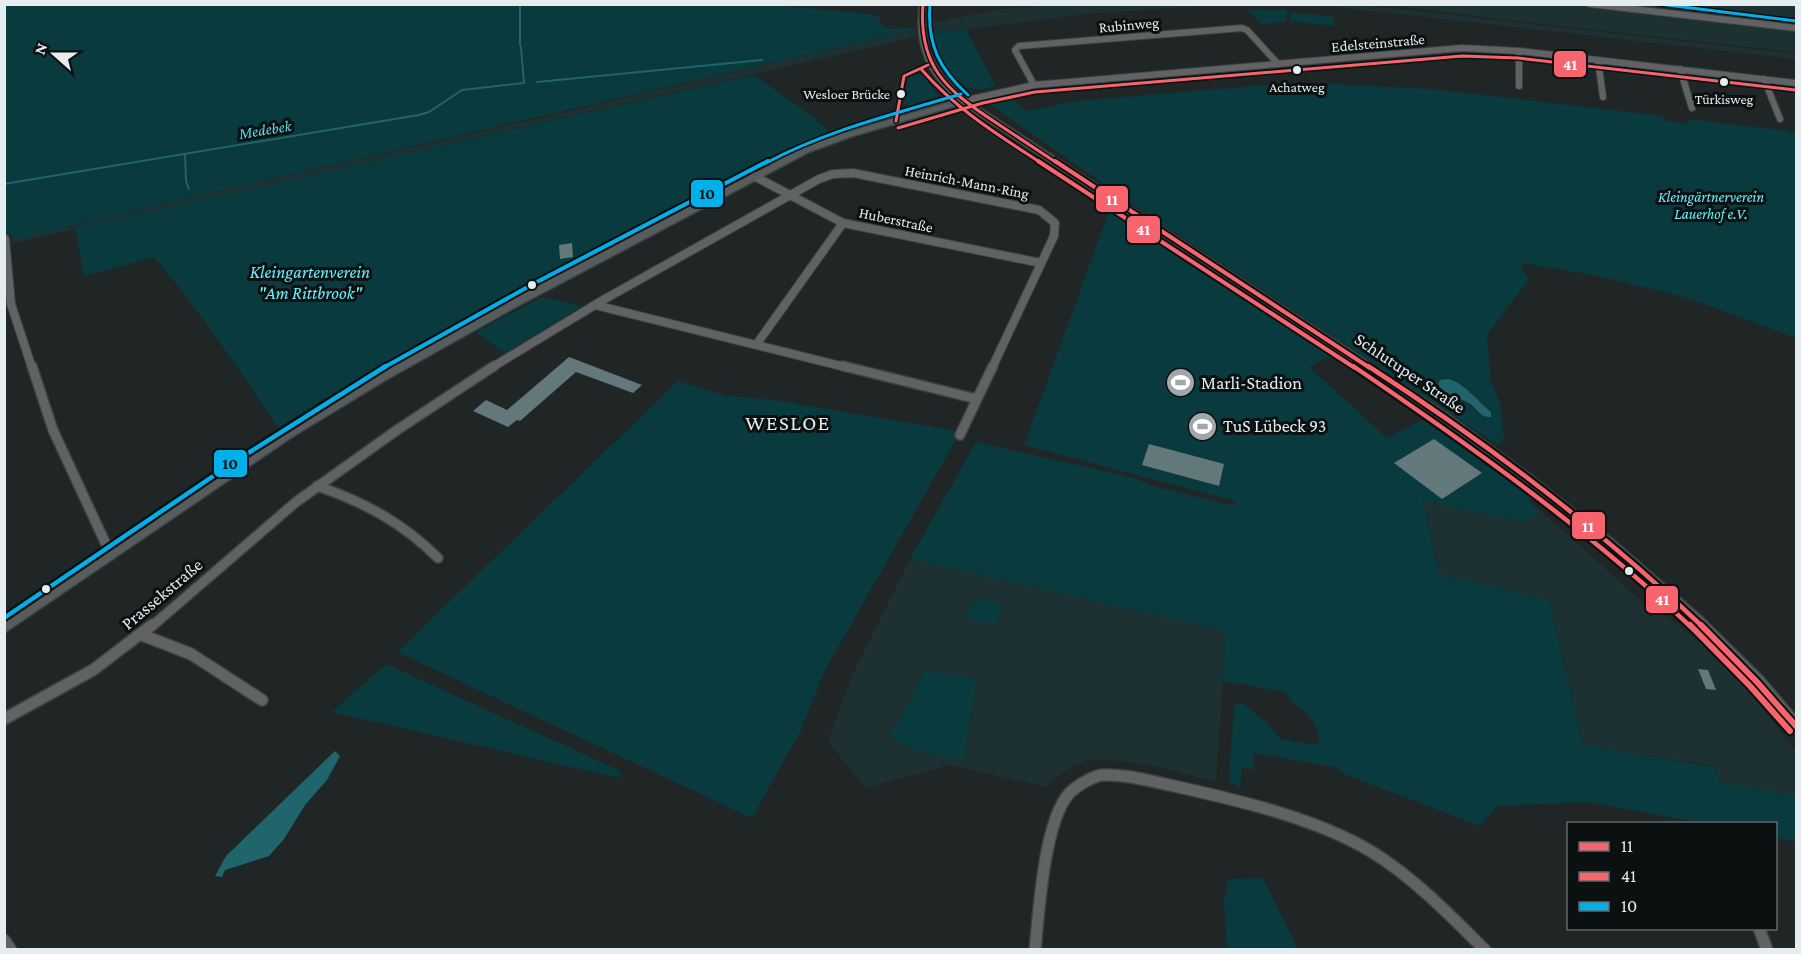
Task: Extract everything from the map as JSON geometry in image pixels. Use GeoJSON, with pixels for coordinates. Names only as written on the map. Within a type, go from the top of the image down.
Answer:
{"type":"FeatureCollection","features":[{"type":"Feature","properties":{"kind":"main road","name":"Schlutuper Straße"},"geometry":{"type":"LineString","coordinates":[[923,4],[928,65],[936,76],[963,101],[1444,417],[1524,476],[1600,536],[1698,622],[1758,681],[1797,726]]}},
{"type":"Feature","properties":{"kind":"main road"},"geometry":{"type":"LineString","coordinates":[[4,627],[288,434],[380,378],[806,150],[963,101]]}},
{"type":"Feature","properties":{"kind":"street"},"geometry":{"type":"LineString","coordinates":[[1590,4],[1797,28]]}},
{"type":"Feature","properties":{"kind":"street","name":"Rubinweg"},"geometry":{"type":"LineString","coordinates":[[1034,84],[1016,48],[1245,29],[1278,64]]}},
{"type":"Feature","properties":{"kind":"street","name":"Edelsteinstraße"},"geometry":{"type":"LineString","coordinates":[[963,101],[1034,84],[1462,48],[1519,51],[1797,83]]}},
{"type":"Feature","properties":{"kind":"street"},"geometry":{"type":"LineString","coordinates":[[1519,51],[1519,86]]}},
{"type":"Feature","properties":{"kind":"street"},"geometry":{"type":"LineString","coordinates":[[1598,60],[1603,97]]}},
{"type":"Feature","properties":{"kind":"street"},"geometry":{"type":"LineString","coordinates":[[1680,69],[1692,108]]}},
{"type":"Feature","properties":{"kind":"street"},"geometry":{"type":"LineString","coordinates":[[1764,79],[1780,119]]}},
{"type":"Feature","properties":{"kind":"street","name":"Heinrich-Mann-Ring"},"geometry":{"type":"LineString","coordinates":[[790,196],[819,179],[833,174],[853,173],[1039,210],[1048,215],[1054,223],[1055,229],[1041,263],[960,435]]}},
{"type":"Feature","properties":{"kind":"street","name":"Huberstraße"},"geometry":{"type":"LineString","coordinates":[[754,176],[843,223],[1041,263]]}},
{"type":"Feature","properties":{"kind":"street","name":"Prassekstraße"},"geometry":{"type":"LineString","coordinates":[[4,719],[52,696],[98,667],[142,635],[317,486],[436,404],[531,342],[790,196]]}},
{"type":"Feature","properties":{"kind":"street"},"geometry":{"type":"LineString","coordinates":[[756,345],[843,223]]}},
{"type":"Feature","properties":{"kind":"street"},"geometry":{"type":"LineString","coordinates":[[5,239],[8,306],[53,430],[111,555]]}},
{"type":"Feature","properties":{"kind":"street"},"geometry":{"type":"LineString","coordinates":[[595,305],[977,399]]}},
{"type":"Feature","properties":{"kind":"street"},"geometry":{"type":"LineString","coordinates":[[317,486],[358,500],[392,517],[419,537],[438,558]]}},
{"type":"Feature","properties":{"kind":"street"},"geometry":{"type":"LineString","coordinates":[[142,635],[184,648],[202,657],[262,700]]}},
{"type":"Feature","properties":{"kind":"street"},"geometry":{"type":"LineString","coordinates":[[1035,950],[1043,878],[1055,817],[1072,790],[1099,775],[1127,776],[1220,796],[1282,814],[1372,852],[1440,904],[1485,950]]}},
{"type":"Feature","properties":{"kind":"street"},"geometry":{"type":"LineString","coordinates":[[1761,930],[1767,950]]}},
{"type":"Feature","properties":{"kind":"street"},"geometry":{"type":"LineString","coordinates":[[4,940],[11,950]]}},
{"type":"Feature","properties":{"kind":"shaded area"},"geometry":{"type":"Polygon","coordinates":[[[1045,5],[1220,5],[1084,14],[931,34],[930,23],[1001,9],[1045,5]]]}},
{"type":"Feature","properties":{"kind":"shaded area"},"geometry":{"type":"Polygon","coordinates":[[[1248,5],[1362,5],[1796,54],[1796,59],[1326,6],[1248,5]]]}},
{"type":"Feature","properties":{"kind":"shaded area"},"geometry":{"type":"Polygon","coordinates":[[[1383,5],[1796,5],[1796,52],[1649,36],[1383,5]]]}},
{"type":"Feature","properties":{"kind":"shaded area"},"geometry":{"type":"Polygon","coordinates":[[[916,27],[916,37],[5,245],[4,241],[548,116],[912,30],[916,27]]]}},
{"type":"Feature","properties":{"kind":"shaded area"},"geometry":{"type":"Polygon","coordinates":[[[1448,379],[1460,384],[1471,393],[1491,412],[1491,417],[1484,416],[1467,402],[1444,392],[1438,385],[1440,380],[1448,379]]]}},
{"type":"Feature","properties":{"kind":"shaded area"},"geometry":{"type":"Polygon","coordinates":[[[1423,500],[1523,522],[1541,511],[1649,608],[1670,619],[1702,644],[1751,693],[1796,752],[1796,796],[1719,782],[1714,766],[1583,745],[1549,600],[1439,574],[1423,500]]]}},
{"type":"Feature","properties":{"kind":"shaded area"},"geometry":{"type":"Polygon","coordinates":[[[910,559],[1226,631],[1216,782],[1155,766],[1120,761],[1088,760],[1062,772],[1046,787],[950,765],[865,788],[828,741],[852,675],[910,559]]]}},
{"type":"Feature","properties":{"kind":"shaded area"},"geometry":{"type":"Polygon","coordinates":[[[335,751],[340,756],[327,780],[305,805],[284,839],[269,856],[225,870],[222,877],[215,876],[226,856],[335,751]]]}},
{"type":"Feature","properties":{"kind":"green space"},"geometry":{"type":"Polygon","coordinates":[[[762,4],[873,14],[873,16],[881,17],[879,23],[889,29],[916,27],[912,30],[14,239],[13,236],[6,235],[5,5],[762,4]]]}},
{"type":"Feature","properties":{"kind":"green space"},"geometry":{"type":"Polygon","coordinates":[[[1247,9],[1287,10],[1286,22],[1262,24],[1247,9]]]}},
{"type":"Feature","properties":{"kind":"green space"},"geometry":{"type":"Polygon","coordinates":[[[1291,12],[1334,17],[1334,26],[1290,21],[1291,12]]]}},
{"type":"Feature","properties":{"kind":"green space"},"geometry":{"type":"Polygon","coordinates":[[[965,28],[996,86],[980,90],[966,87],[944,68],[935,54],[931,34],[965,28]]]}},
{"type":"Feature","properties":{"kind":"green space"},"geometry":{"type":"Polygon","coordinates":[[[915,74],[922,75],[939,96],[907,106],[904,103],[908,77],[915,74]]]}},
{"type":"Feature","properties":{"kind":"green space","name":"Kleingartenverein \"Am Rittbrook\""},"geometry":{"type":"Polygon","coordinates":[[[754,75],[808,113],[830,132],[779,152],[526,284],[400,354],[278,428],[203,319],[154,257],[84,276],[75,228],[754,75]]]}},
{"type":"Feature","properties":{"kind":"green space","name":"Kleingärtnerverein Lauerhof e.V."},"geometry":{"type":"Polygon","coordinates":[[[1330,84],[1432,89],[1662,116],[1666,121],[1688,124],[1687,119],[1796,132],[1796,338],[1688,298],[1599,276],[1522,263],[1522,269],[1529,279],[1487,335],[1491,383],[1500,403],[1504,439],[1498,445],[1138,208],[989,104],[990,99],[1006,94],[1026,111],[1076,101],[1254,86],[1330,84]],[[1462,384],[1438,385],[1447,395],[1468,403],[1480,415],[1491,412],[1467,392],[1462,384]]]}},
{"type":"Feature","properties":{"kind":"green space"},"geometry":{"type":"Polygon","coordinates":[[[1112,203],[1338,355],[1328,357],[1309,367],[1387,438],[1431,416],[1493,461],[1536,497],[1528,501],[1541,511],[1523,522],[1423,500],[1439,574],[1549,600],[1583,745],[1714,767],[1720,782],[1796,796],[1796,842],[1777,838],[1777,822],[1696,822],[1588,802],[1497,806],[1480,826],[1344,774],[1335,767],[1254,753],[1253,770],[1242,767],[1240,788],[1230,783],[1234,705],[1243,703],[1266,722],[1281,739],[1318,745],[1318,734],[1311,719],[1293,703],[1286,692],[1222,681],[1226,631],[910,559],[976,442],[1135,478],[1152,486],[1235,506],[1235,501],[1024,445],[1112,203]]]}},
{"type":"Feature","properties":{"kind":"green space"},"geometry":{"type":"Polygon","coordinates":[[[542,297],[582,306],[505,353],[476,332],[542,297]]]}},
{"type":"Feature","properties":{"kind":"green space"},"geometry":{"type":"Polygon","coordinates":[[[678,381],[723,395],[781,401],[956,431],[953,437],[957,438],[824,672],[800,732],[752,818],[397,652],[678,381]]]}},
{"type":"Feature","properties":{"kind":"green space"},"geometry":{"type":"Polygon","coordinates":[[[980,597],[1002,605],[997,624],[967,618],[971,602],[977,604],[980,597]]]}},
{"type":"Feature","properties":{"kind":"green space"},"geometry":{"type":"Polygon","coordinates":[[[386,664],[621,771],[619,778],[332,712],[386,664]]]}},
{"type":"Feature","properties":{"kind":"green space"},"geometry":{"type":"Polygon","coordinates":[[[926,670],[977,679],[963,760],[915,750],[889,737],[926,670]]]}},
{"type":"Feature","properties":{"kind":"green space"},"geometry":{"type":"Polygon","coordinates":[[[1263,878],[1298,949],[1227,949],[1224,902],[1228,879],[1263,878]]]}},
{"type":"Feature","properties":{"kind":"building"},"geometry":{"type":"Polygon","coordinates":[[[572,243],[573,257],[560,259],[559,245],[572,243]]]}},
{"type":"Feature","properties":{"kind":"building"},"geometry":{"type":"Polygon","coordinates":[[[569,357],[642,385],[633,393],[576,372],[520,421],[517,420],[508,427],[473,411],[486,400],[507,410],[569,357]]]}},
{"type":"Feature","properties":{"kind":"building"},"geometry":{"type":"Polygon","coordinates":[[[1434,439],[1482,473],[1442,499],[1394,463],[1434,439]]]}},
{"type":"Feature","properties":{"kind":"building"},"geometry":{"type":"Polygon","coordinates":[[[1149,444],[1224,464],[1219,486],[1142,465],[1149,444]]]}},
{"type":"Feature","properties":{"kind":"building"},"geometry":{"type":"Polygon","coordinates":[[[1698,669],[1708,670],[1716,690],[1706,689],[1698,669]]]}},
{"type":"Feature","properties":{"kind":"waterway"},"geometry":{"type":"LineString","coordinates":[[520,4],[520,45]]}},
{"type":"Feature","properties":{"kind":"waterway","name":"Medebek"},"geometry":{"type":"LineString","coordinates":[[4,184],[419,115],[429,112],[462,90],[524,83],[521,47]]}},
{"type":"Feature","properties":{"kind":"waterway","name":"Medebek"},"geometry":{"type":"LineString","coordinates":[[537,82],[762,60]]}},
{"type":"Feature","properties":{"kind":"waterway"},"geometry":{"type":"LineString","coordinates":[[185,154],[186,181],[189,189]]}},
{"type":"Feature","properties":{"kind":"transit line","name":"11"},"geometry":{"type":"LineString","coordinates":[[923,4],[922,34],[929,59],[942,81],[963,101],[1409,393],[1540,487],[1675,600],[1717,640],[1796,726]]}},
{"type":"Feature","properties":{"kind":"transit line","name":"10"},"geometry":{"type":"LineString","coordinates":[[1659,4],[1796,21]]}},
{"type":"Feature","properties":{"kind":"transit line","name":"10"},"geometry":{"type":"LineString","coordinates":[[930,5],[930,33],[936,56],[949,76],[968,95]]}},
{"type":"Feature","properties":{"kind":"transit line","name":"41"},"geometry":{"type":"LineString","coordinates":[[898,128],[983,103],[1035,92],[1462,56],[1518,58],[1795,90]]}},
{"type":"Feature","properties":{"kind":"transit line","name":"11"},"geometry":{"type":"LineString","coordinates":[[896,121],[904,76],[928,65]]}},
{"type":"Feature","properties":{"kind":"transit line","name":"41"},"geometry":{"type":"LineString","coordinates":[[922,70],[944,95],[971,117],[1372,379],[1525,488],[1620,563],[1665,602],[1709,643],[1790,731]]}},
{"type":"Feature","properties":{"kind":"transit line","name":"10"},"geometry":{"type":"LineString","coordinates":[[4,618],[280,431],[426,342],[803,143],[845,128],[961,94]]}},
{"type":"Feature","properties":{"kind":"place","name":"Achatweg"},"geometry":{"type":"Point","coordinates":[1297,70]}},
{"type":"Feature","properties":{"kind":"place","name":"Türkisweg"},"geometry":{"type":"Point","coordinates":[1724,82]}},
{"type":"Feature","properties":{"kind":"place","name":"Wesloer Brücke"},"geometry":{"type":"Point","coordinates":[901,94]}},
{"type":"Feature","properties":{"kind":"place","name":"Marli-Stadion"},"geometry":{"type":"Point","coordinates":[1180,383]}},
{"type":"Feature","properties":{"kind":"place","name":"TuS Lübeck 93"},"geometry":{"type":"Point","coordinates":[1202,426]}},
{"type":"Feature","properties":{"kind":"district","name":"WESLOE"},"geometry":{"type":"Point","coordinates":[788,423]}}]}
